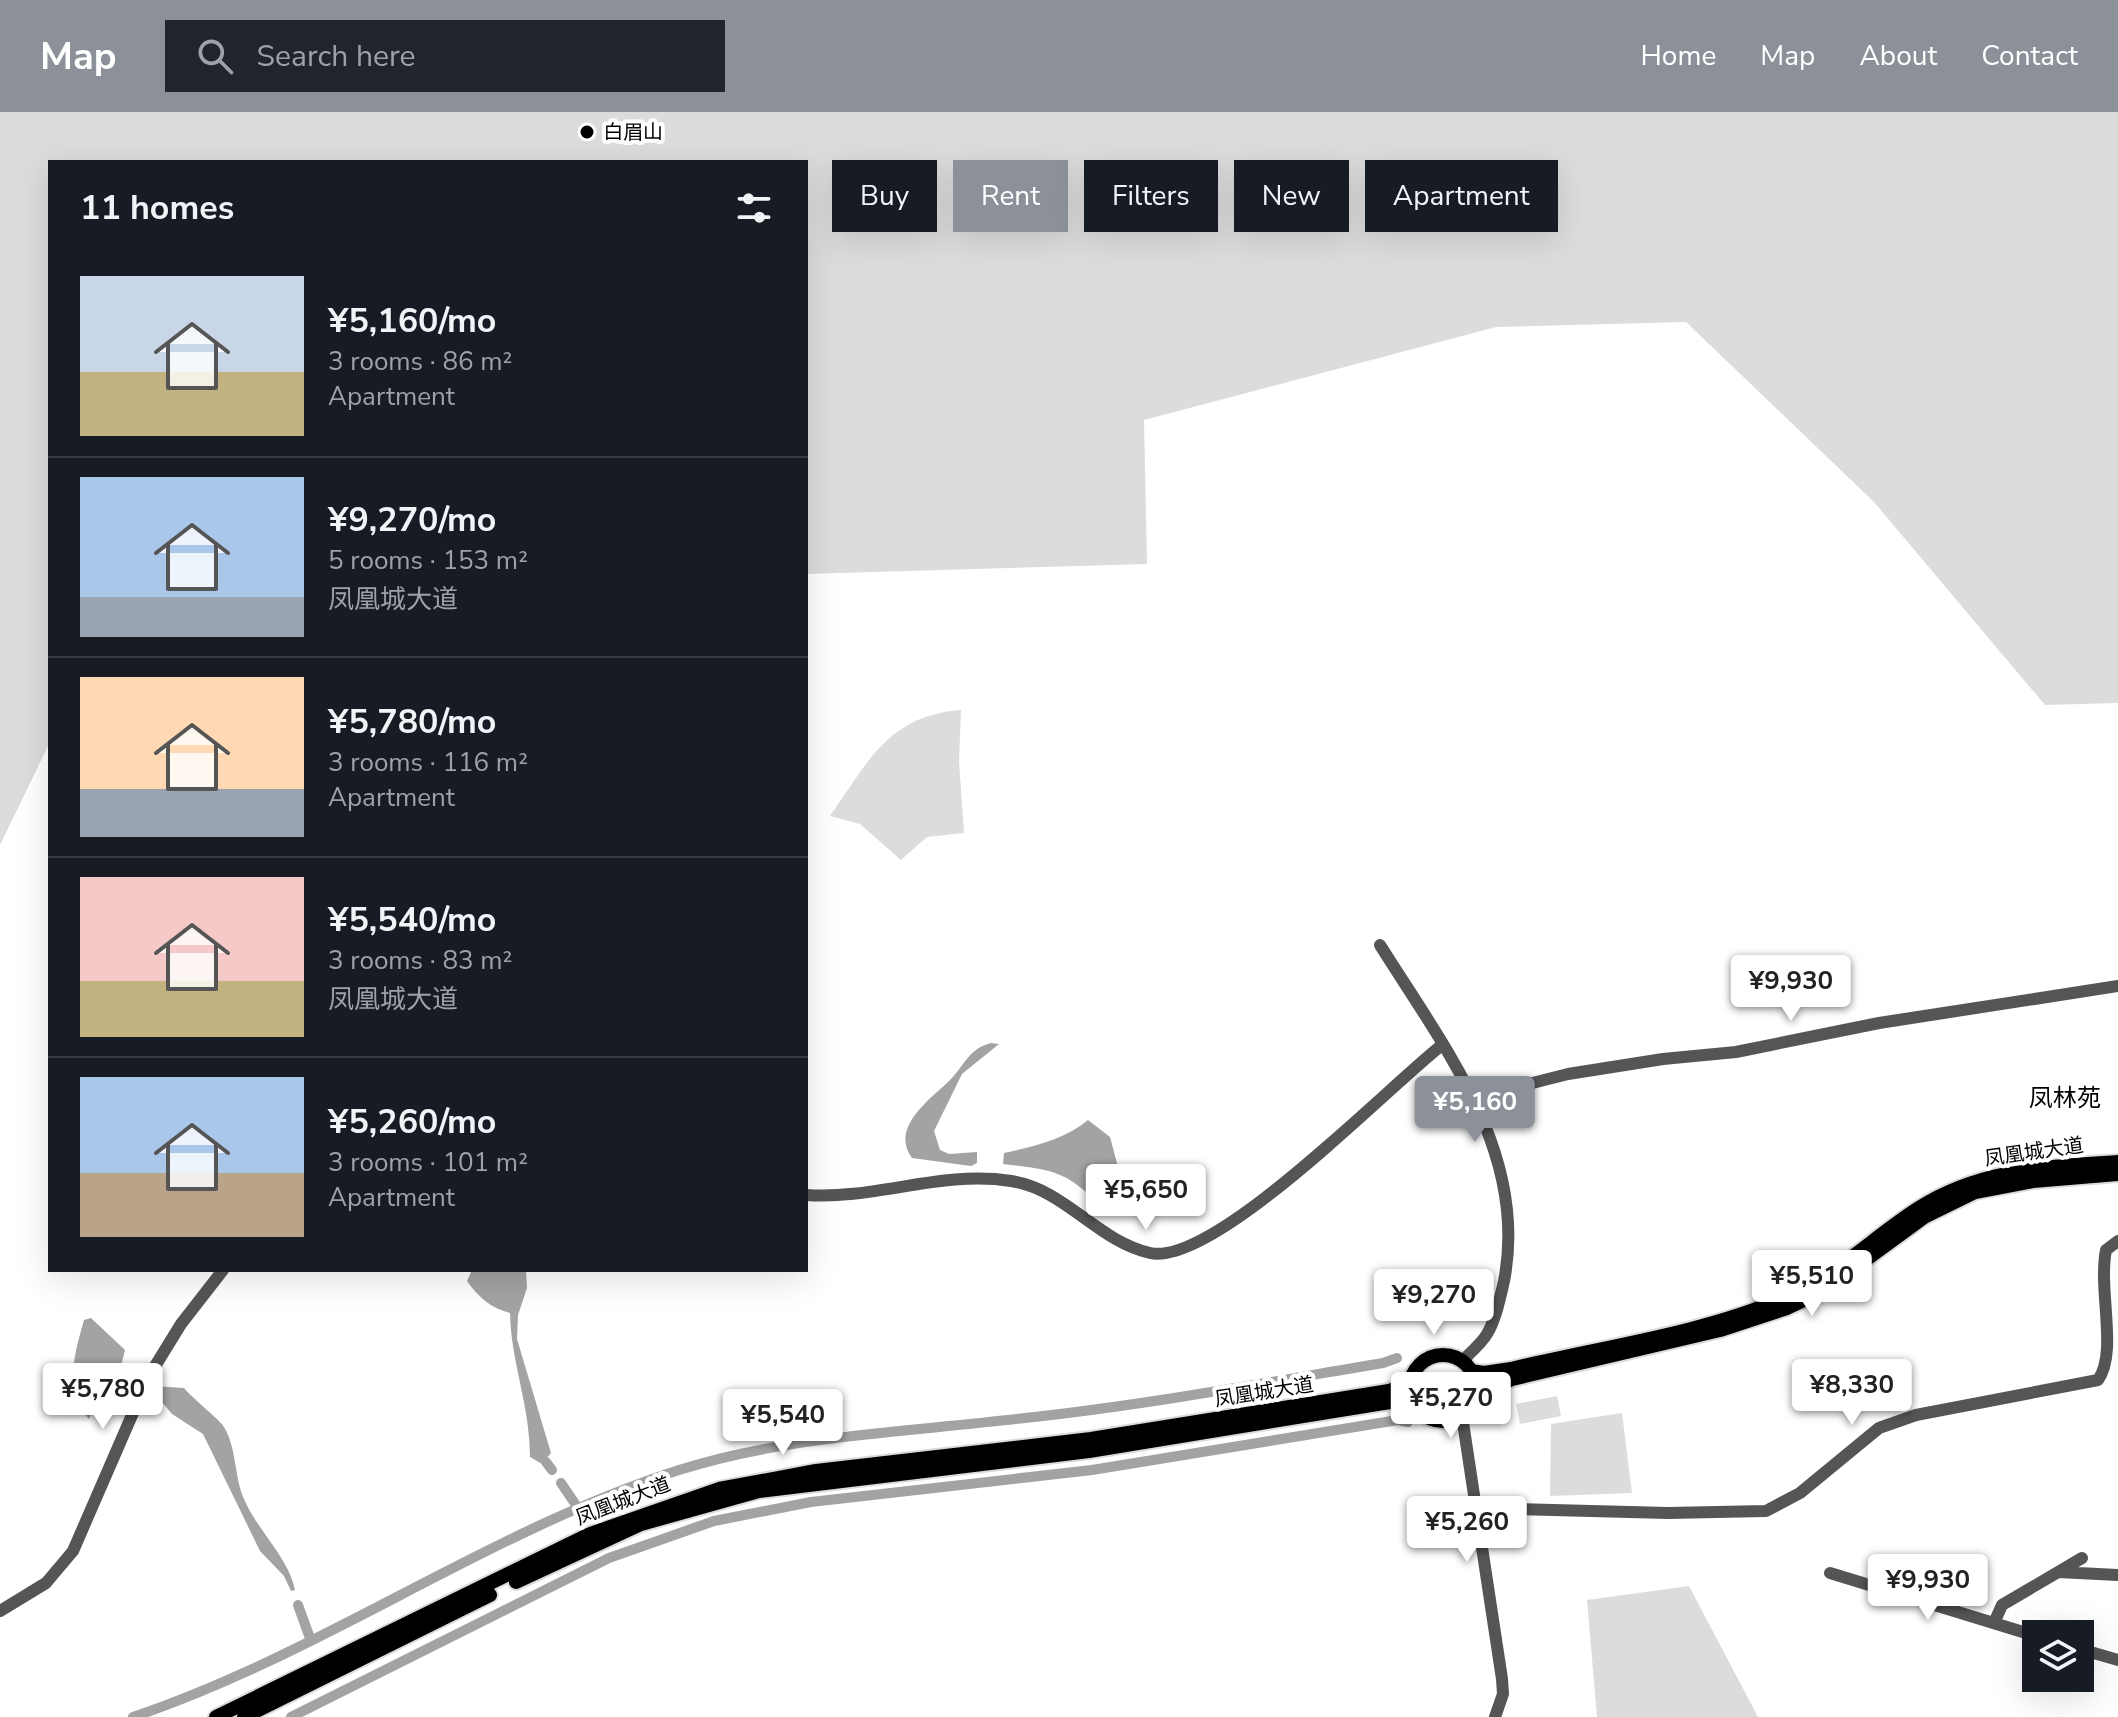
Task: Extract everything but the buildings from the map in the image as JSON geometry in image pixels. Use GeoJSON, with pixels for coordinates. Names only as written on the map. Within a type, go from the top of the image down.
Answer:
{"type":"FeatureCollection","features":[{"type":"Feature","properties":{"kind":"main road","name":"凤凰城大道"},"geometry":{"type":"LineString","coordinates":[[1467,1366],[1484,1373],[1511,1369],[1753,1310],[1818,1282],[1921,1207],[1958,1188],[2005,1173],[2118,1162]]}},
{"type":"Feature","properties":{"kind":"main road","name":"凤凰城大道"},"geometry":{"type":"LineString","coordinates":[[1475,1396],[1512,1379],[1766,1317],[1823,1291],[1924,1217],[1975,1192],[2033,1181],[2118,1174]]}},
{"type":"Feature","properties":{"kind":"main road"},"geometry":{"type":"LineString","coordinates":[[1441,1355],[1467,1366],[1476,1383],[1475,1396],[1462,1416],[1441,1422],[1430,1419],[1414,1404],[1411,1383],[1414,1372],[1431,1357],[1441,1355]]}},
{"type":"Feature","properties":{"kind":"main road","name":"凤凰城大道"},"geometry":{"type":"LineString","coordinates":[[216,1717],[590,1534],[705,1493],[794,1474],[1067,1443],[1201,1423],[1389,1391],[1411,1383]]}},
{"type":"Feature","properties":{"kind":"main road","name":"凤凰城大道"},"geometry":{"type":"LineString","coordinates":[[244,1717],[601,1541],[709,1503],[809,1482],[1103,1449],[1396,1401],[1414,1404]]}},
{"type":"Feature","properties":{"kind":"street"},"geometry":{"type":"LineString","coordinates":[[1380,945],[1473,1098],[1492,1138],[1504,1181],[1508,1248],[1502,1292],[1487,1334],[1467,1366]]}},
{"type":"Feature","properties":{"kind":"street"},"geometry":{"type":"LineString","coordinates":[[1473,1098],[1568,1074],[1663,1059],[1736,1052],[1879,1023],[2118,986]]}},
{"type":"Feature","properties":{"kind":"street"},"geometry":{"type":"LineString","coordinates":[[808,1195],[837,1196],[930,1181],[1010,1180],[1057,1198],[1127,1244],[1149,1252],[1172,1252],[1220,1228],[1274,1192],[1405,1074],[1442,1045]]}},
{"type":"Feature","properties":{"kind":"street"},"geometry":{"type":"LineString","coordinates":[[1476,1508],[1668,1513],[1766,1511],[1800,1493],[1879,1428],[1916,1415],[2098,1380],[2112,1363],[2115,1352],[2102,1272],[2106,1250],[2118,1241]]}},
{"type":"Feature","properties":{"kind":"street"},"geometry":{"type":"LineString","coordinates":[[0,1611],[46,1583],[73,1551],[149,1376],[181,1324],[221,1272]]}},
{"type":"Feature","properties":{"kind":"street"},"geometry":{"type":"LineString","coordinates":[[1462,1416],[1502,1679],[1503,1694],[1495,1717]]}},
{"type":"Feature","properties":{"kind":"street"},"geometry":{"type":"LineString","coordinates":[[1994,1623],[2002,1605],[2082,1558]]}},
{"type":"Feature","properties":{"kind":"street"},"geometry":{"type":"LineString","coordinates":[[2058,1572],[2118,1575]]}},
{"type":"Feature","properties":{"kind":"street"},"geometry":{"type":"LineString","coordinates":[[1830,1573],[2022,1632]]}},
{"type":"Feature","properties":{"kind":"street"},"geometry":{"type":"LineString","coordinates":[[2094,1653],[2118,1660]]}},
{"type":"Feature","properties":{"kind":"shaded area"},"geometry":{"type":"Polygon","coordinates":[[[0,112],[2118,112],[2118,703],[2045,705],[1874,502],[1686,322],[1496,327],[1144,420],[1147,564],[808,574],[808,160],[48,160],[48,746],[0,845],[0,112]]]}},
{"type":"Feature","properties":{"kind":"shaded area"},"geometry":{"type":"Polygon","coordinates":[[[961,710],[959,761],[964,833],[927,837],[901,860],[860,824],[830,816],[869,760],[898,731],[936,714],[961,710]]]}},
{"type":"Feature","properties":{"kind":"shaded area"},"geometry":{"type":"Polygon","coordinates":[[[991,1043],[999,1044],[962,1074],[934,1131],[940,1150],[949,1154],[977,1152],[977,1163],[971,1166],[912,1158],[906,1146],[909,1124],[972,1053],[991,1043]]]}},
{"type":"Feature","properties":{"kind":"shaded area"},"geometry":{"type":"Polygon","coordinates":[[[1088,1120],[1110,1137],[1125,1193],[1115,1213],[1057,1174],[1003,1164],[1004,1153],[1059,1137],[1088,1120]]]}},
{"type":"Feature","properties":{"kind":"shaded area"},"geometry":{"type":"Polygon","coordinates":[[[471,1272],[526,1272],[527,1288],[518,1315],[517,1339],[551,1453],[542,1464],[530,1457],[510,1313],[491,1305],[467,1281],[471,1272]]]}},
{"type":"Feature","properties":{"kind":"shaded area"},"geometry":{"type":"Polygon","coordinates":[[[91,1318],[125,1350],[122,1362],[104,1385],[89,1419],[76,1396],[73,1371],[84,1320],[91,1318]]]}},
{"type":"Feature","properties":{"kind":"shaded area"},"geometry":{"type":"Polygon","coordinates":[[[154,1386],[184,1388],[224,1427],[244,1499],[280,1555],[295,1590],[291,1591],[284,1576],[260,1551],[203,1434],[172,1414],[156,1395],[154,1386]]]}},
{"type":"Feature","properties":{"kind":"shaded area"},"geometry":{"type":"Polygon","coordinates":[[[1557,1396],[1561,1416],[1520,1424],[1516,1404],[1557,1396]]]}},
{"type":"Feature","properties":{"kind":"shaded area"},"geometry":{"type":"Polygon","coordinates":[[[1622,1413],[1632,1493],[1550,1496],[1551,1424],[1622,1413]]]}},
{"type":"Feature","properties":{"kind":"shaded area"},"geometry":{"type":"Polygon","coordinates":[[[1689,1586],[1758,1717],[1597,1717],[1587,1600],[1689,1586]]]}},
{"type":"Feature","properties":{"kind":"waterway"},"geometry":{"type":"LineString","coordinates":[[133,1717],[203,1691],[272,1660],[540,1525],[608,1496],[721,1458],[850,1436],[1115,1407],[1383,1363],[1397,1358]]}},
{"type":"Feature","properties":{"kind":"waterway"},"geometry":{"type":"LineString","coordinates":[[291,1717],[609,1558],[714,1521],[811,1502],[1092,1470],[1398,1420],[1408,1422]]}},
{"type":"Feature","properties":{"kind":"waterway"},"geometry":{"type":"LineString","coordinates":[[546,1462],[552,1470]]}},
{"type":"Feature","properties":{"kind":"waterway"},"geometry":{"type":"LineString","coordinates":[[561,1483],[578,1508]]}},
{"type":"Feature","properties":{"kind":"waterway"},"geometry":{"type":"LineString","coordinates":[[298,1605],[311,1641]]}},
{"type":"Feature","properties":{"kind":"place","name":"白眉山"},"geometry":{"type":"Point","coordinates":[587,132]}},
{"type":"Feature","properties":{"kind":"district","name":"凤林苑"},"geometry":{"type":"Point","coordinates":[2065,1098]}}]}
